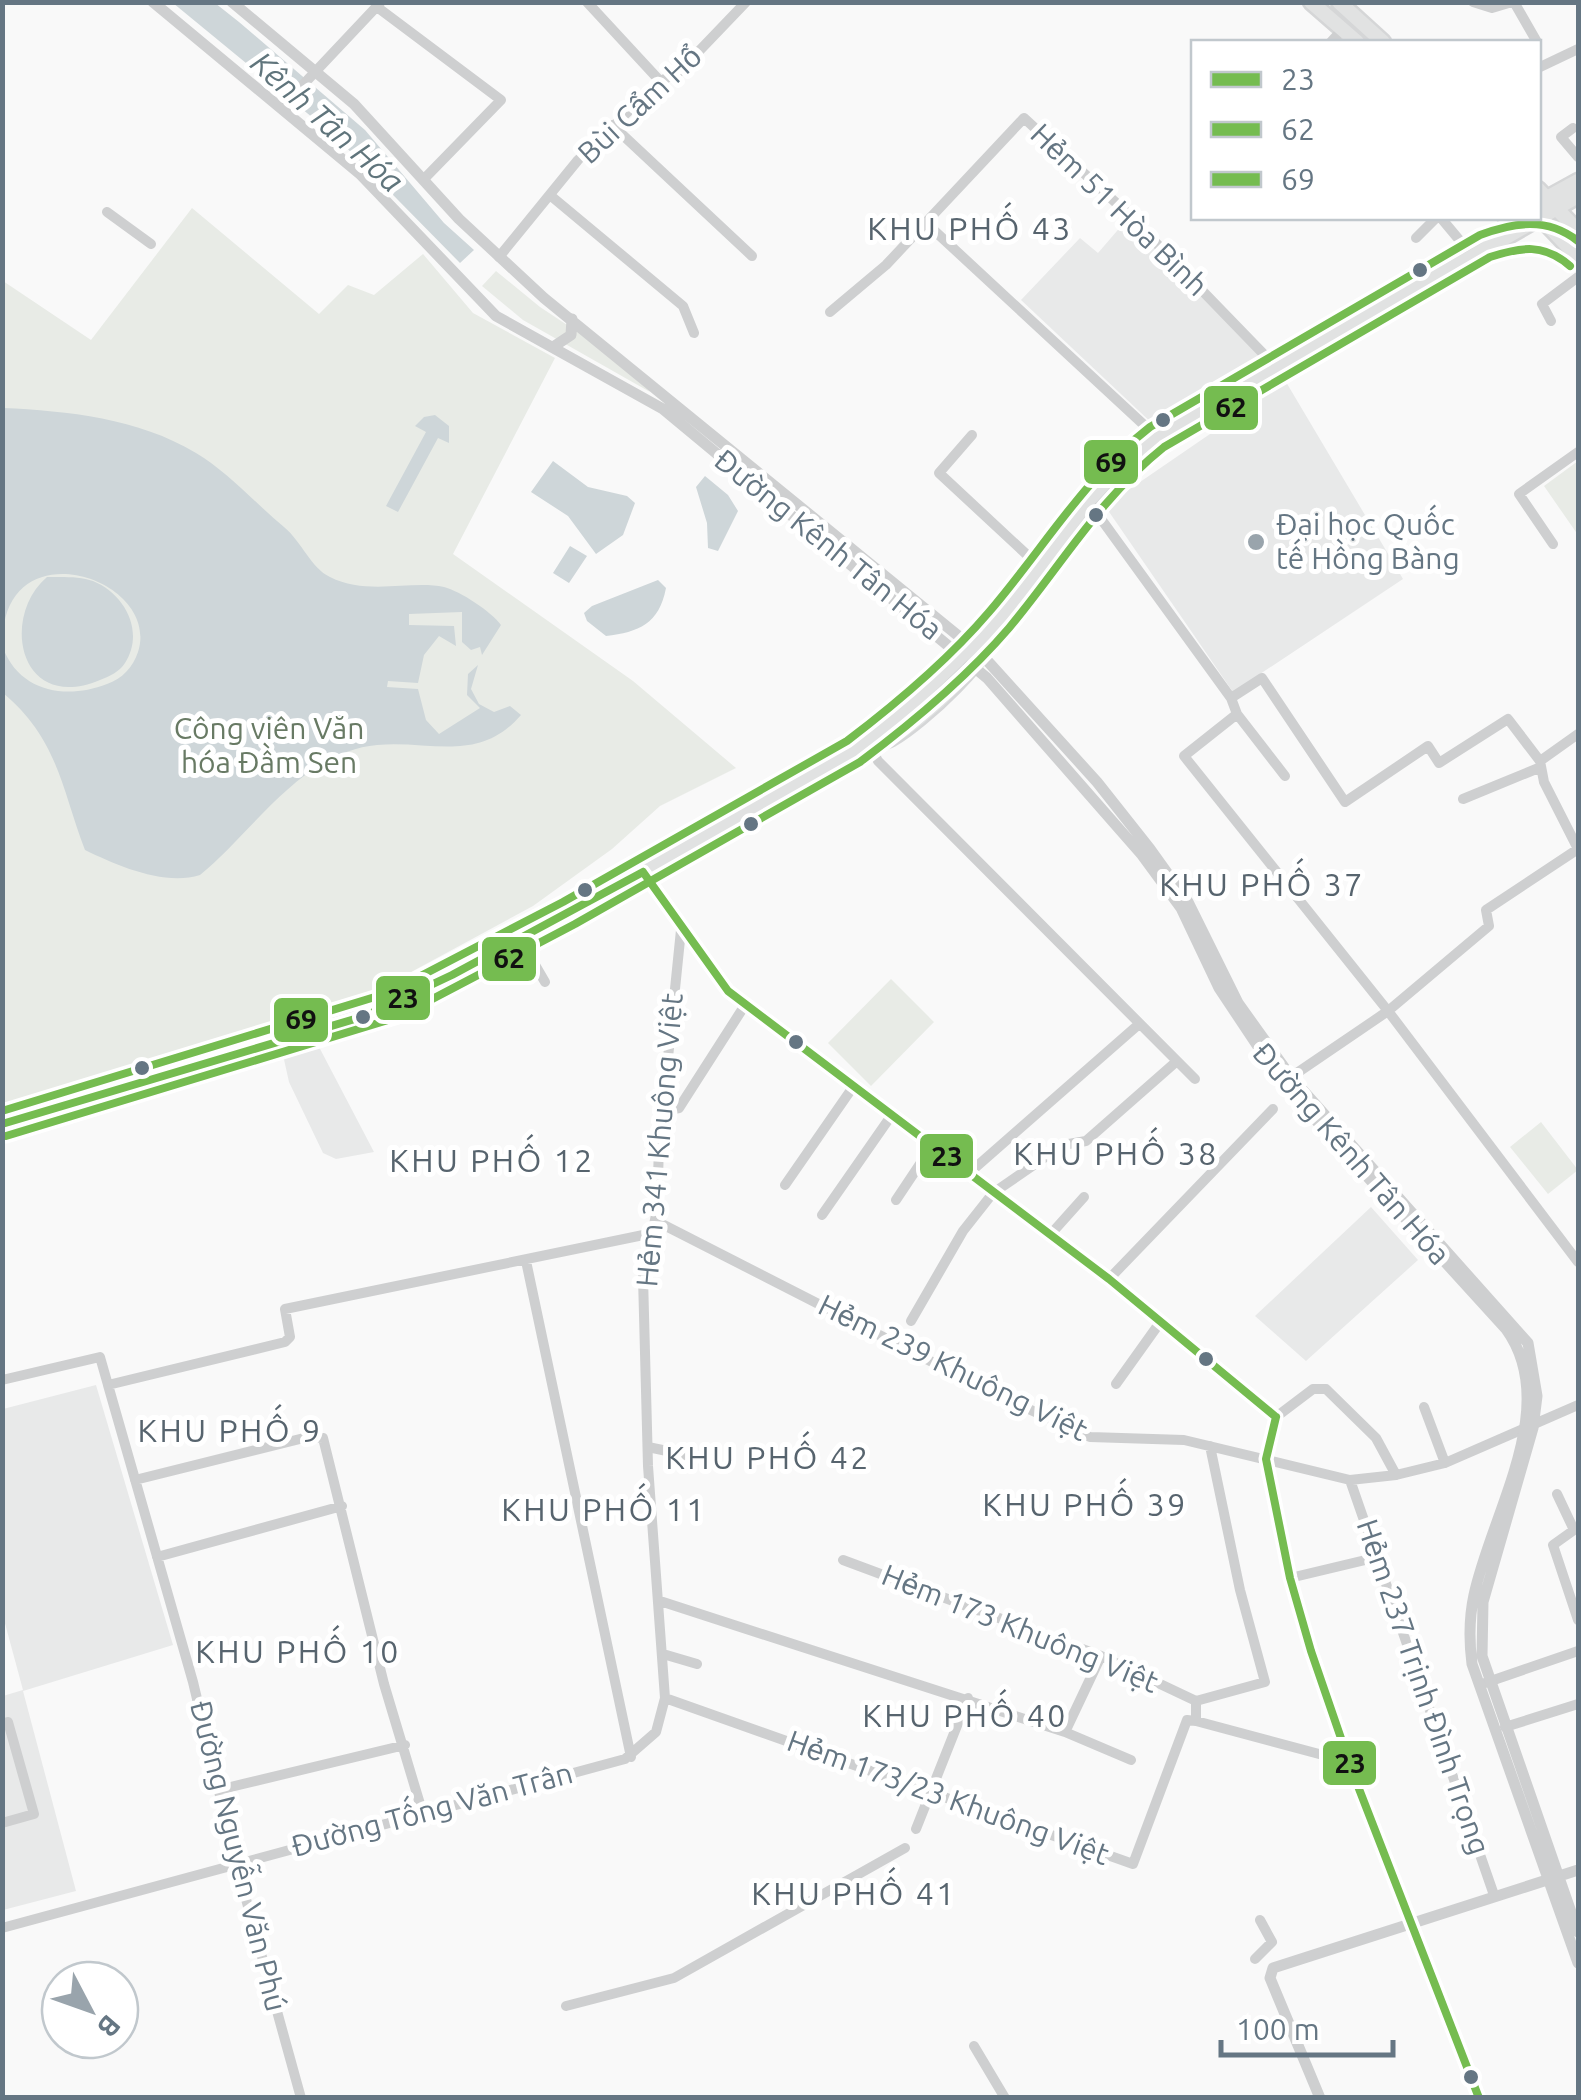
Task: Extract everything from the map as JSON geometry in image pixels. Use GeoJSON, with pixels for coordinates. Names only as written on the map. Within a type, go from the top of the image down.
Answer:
{"type":"FeatureCollection","features":[{"type":"Feature","properties":{"kind":"main road"},"geometry":{"type":"LineString","coordinates":[[1310,2],[1354,40]]}},
{"type":"Feature","properties":{"kind":"main road"},"geometry":{"type":"LineString","coordinates":[[1340,2],[1380,40]]}},
{"type":"Feature","properties":{"kind":"main road"},"geometry":{"type":"LineString","coordinates":[[1543,202],[1575,192]]}},
{"type":"Feature","properties":{"kind":"main road"},"geometry":{"type":"LineString","coordinates":[[1543,202],[1575,192]]}},
{"type":"Feature","properties":{"kind":"main road"},"geometry":{"type":"LineString","coordinates":[[1575,192],[1578,230]]}},
{"type":"Feature","properties":{"kind":"main road"},"geometry":{"type":"LineString","coordinates":[[1543,202],[1578,230]]}},
{"type":"Feature","properties":{"kind":"main road"},"geometry":{"type":"LineString","coordinates":[[1543,202],[1564,241],[1578,257]]}},
{"type":"Feature","properties":{"kind":"main road"},"geometry":{"type":"LineString","coordinates":[[2,1124],[365,1016],[643,872],[868,742],[889,740],[998,621],[1088,500],[1118,468],[1157,437],[1280,370],[1485,246],[1512,223],[1564,241]]}},
{"type":"Feature","properties":{"kind":"main road"},"geometry":{"type":"LineString","coordinates":[[967,656],[983,656],[994,642],[998,621]]}},
{"type":"Feature","properties":{"kind":"street","name":"Đường Kênh Tân Hóa"},"geometry":{"type":"LineString","coordinates":[[154,2],[286,103],[360,174],[466,290],[496,316],[663,409],[967,656]]}},
{"type":"Feature","properties":{"kind":"street","name":"Đường Kênh Tân Hóa"},"geometry":{"type":"LineString","coordinates":[[232,2],[424,179],[498,256],[967,656],[1089,789],[1142,854],[1181,908],[1231,1008],[1305,1100],[1528,1343],[1537,1396],[1483,1602],[1484,1683],[1578,1932]]}},
{"type":"Feature","properties":{"kind":"street"},"geometry":{"type":"LineString","coordinates":[[588,2],[660,81]]}},
{"type":"Feature","properties":{"kind":"street","name":"Bùi Cẩm Hổ"},"geometry":{"type":"LineString","coordinates":[[498,256],[612,126],[660,81],[678,73],[746,2]]}},
{"type":"Feature","properties":{"kind":"street"},"geometry":{"type":"LineString","coordinates":[[1474,2],[1492,8],[1513,2],[1536,40]]}},
{"type":"Feature","properties":{"kind":"street"},"geometry":{"type":"LineString","coordinates":[[286,103],[379,4],[502,100],[424,179]]}},
{"type":"Feature","properties":{"kind":"street"},"geometry":{"type":"LineString","coordinates":[[1333,40],[1342,30]]}},
{"type":"Feature","properties":{"kind":"street"},"geometry":{"type":"LineString","coordinates":[[1543,65],[1578,49]]}},
{"type":"Feature","properties":{"kind":"street","name":"Hẻm 51 Hòa Bình"},"geometry":{"type":"LineString","coordinates":[[830,312],[886,265],[1024,118],[1126,212],[1280,370]]}},
{"type":"Feature","properties":{"kind":"street"},"geometry":{"type":"LineString","coordinates":[[612,126],[752,256]]}},
{"type":"Feature","properties":{"kind":"street"},"geometry":{"type":"LineString","coordinates":[[1573,128],[1561,136],[1578,157]]}},
{"type":"Feature","properties":{"kind":"street"},"geometry":{"type":"LineString","coordinates":[[551,196],[683,306],[694,332]]}},
{"type":"Feature","properties":{"kind":"street"},"geometry":{"type":"LineString","coordinates":[[107,212],[150,244]]}},
{"type":"Feature","properties":{"kind":"street"},"geometry":{"type":"LineString","coordinates":[[1416,238],[1436,220]]}},
{"type":"Feature","properties":{"kind":"street"},"geometry":{"type":"LineString","coordinates":[[1440,220],[1471,254]]}},
{"type":"Feature","properties":{"kind":"street"},"geometry":{"type":"LineString","coordinates":[[926,223],[1157,437]]}},
{"type":"Feature","properties":{"kind":"street"},"geometry":{"type":"LineString","coordinates":[[1551,320],[1542,304],[1578,277]]}},
{"type":"Feature","properties":{"kind":"street"},"geometry":{"type":"LineString","coordinates":[[553,348],[571,336],[572,319]]}},
{"type":"Feature","properties":{"kind":"street"},"geometry":{"type":"LineString","coordinates":[[972,436],[939,472],[1039,566]]}},
{"type":"Feature","properties":{"kind":"street"},"geometry":{"type":"LineString","coordinates":[[1553,544],[1520,494],[1578,452]]}},
{"type":"Feature","properties":{"kind":"street"},"geometry":{"type":"LineString","coordinates":[[1088,500],[1232,698],[1236,714],[1285,776]]}},
{"type":"Feature","properties":{"kind":"street","name":"Đường Kênh Tân Hóa"},"geometry":{"type":"LineString","coordinates":[[983,656],[1097,782],[1150,849],[1188,902],[1226,984],[1293,1084]]}},
{"type":"Feature","properties":{"kind":"street"},"geometry":{"type":"LineString","coordinates":[[1232,698],[1262,678],[1345,802],[1428,746],[1439,763],[1508,719],[1540,764],[1544,782],[1578,848],[1486,910],[1489,926],[1293,1084]]}},
{"type":"Feature","properties":{"kind":"street"},"geometry":{"type":"LineString","coordinates":[[1236,714],[1184,756],[1388,1011],[1578,1262]]}},
{"type":"Feature","properties":{"kind":"street"},"geometry":{"type":"LineString","coordinates":[[1462,798],[1540,764],[1578,734]]}},
{"type":"Feature","properties":{"kind":"street"},"geometry":{"type":"LineString","coordinates":[[868,742],[878,761],[1195,1079]]}},
{"type":"Feature","properties":{"kind":"street"},"geometry":{"type":"LineString","coordinates":[[643,872],[705,964],[745,1006],[1109,1280],[1276,1416]]}},
{"type":"Feature","properties":{"kind":"street","name":"Hẻm 341 Khuông Việt"},"geometry":{"type":"LineString","coordinates":[[631,1757],[656,1732],[665,1698],[648,1447],[643,1277],[654,1227],[681,930]]}},
{"type":"Feature","properties":{"kind":"street"},"geometry":{"type":"LineString","coordinates":[[520,939],[545,982]]}},
{"type":"Feature","properties":{"kind":"street"},"geometry":{"type":"LineString","coordinates":[[664,1110],[679,1108],[745,1006]]}},
{"type":"Feature","properties":{"kind":"street"},"geometry":{"type":"LineString","coordinates":[[968,1174],[1138,1026]]}},
{"type":"Feature","properties":{"kind":"street"},"geometry":{"type":"LineString","coordinates":[[911,1321],[963,1231],[993,1193],[1063,1145],[1086,1141],[1178,1061]]}},
{"type":"Feature","properties":{"kind":"street"},"geometry":{"type":"LineString","coordinates":[[784,1185],[853,1087]]}},
{"type":"Feature","properties":{"kind":"street"},"geometry":{"type":"LineString","coordinates":[[1109,1280],[1273,1109]]}},
{"type":"Feature","properties":{"kind":"street"},"geometry":{"type":"LineString","coordinates":[[822,1215],[891,1116]]}},
{"type":"Feature","properties":{"kind":"street"},"geometry":{"type":"LineString","coordinates":[[896,1200],[932,1146]]}},
{"type":"Feature","properties":{"kind":"street"},"geometry":{"type":"LineString","coordinates":[[1050,1235],[1084,1197]]}},
{"type":"Feature","properties":{"kind":"street"},"geometry":{"type":"LineString","coordinates":[[2,1380],[100,1358],[108,1385],[285,1342],[290,1337],[285,1309],[526,1261],[654,1227]]}},
{"type":"Feature","properties":{"kind":"street","name":"Hẻm 239 Khuông Việt"},"geometry":{"type":"LineString","coordinates":[[654,1227],[1079,1434],[1210,1446],[1350,1480],[1396,1476],[1445,1463],[1578,1405]]}},
{"type":"Feature","properties":{"kind":"street"},"geometry":{"type":"LineString","coordinates":[[526,1261],[631,1757]]}},
{"type":"Feature","properties":{"kind":"street"},"geometry":{"type":"LineString","coordinates":[[1116,1384],[1162,1321]]}},
{"type":"Feature","properties":{"kind":"street","name":"Đường Nguyễn Văn Phú"},"geometry":{"type":"LineString","coordinates":[[108,1385],[300,2098]]}},
{"type":"Feature","properties":{"kind":"street"},"geometry":{"type":"LineString","coordinates":[[1396,1476],[1376,1438],[1326,1389],[1313,1389],[1276,1416],[1266,1459],[1290,1578],[1349,1762],[1479,2098]]}},
{"type":"Feature","properties":{"kind":"street"},"geometry":{"type":"LineString","coordinates":[[1424,1407],[1445,1463]]}},
{"type":"Feature","properties":{"kind":"street"},"geometry":{"type":"LineString","coordinates":[[135,1480],[317,1436],[328,1445],[384,1684],[423,1814]]}},
{"type":"Feature","properties":{"kind":"street"},"geometry":{"type":"LineString","coordinates":[[1196,1701],[1265,1682],[1240,1590],[1210,1446]]}},
{"type":"Feature","properties":{"kind":"street"},"geometry":{"type":"LineString","coordinates":[[648,1447],[691,1456]]}},
{"type":"Feature","properties":{"kind":"street","name":"Hẻm 237 Trịnh Đình Trọng"},"geometry":{"type":"LineString","coordinates":[[1350,1480],[1494,1895]]}},
{"type":"Feature","properties":{"kind":"street"},"geometry":{"type":"LineString","coordinates":[[1557,1494],[1574,1530],[1553,1545],[1578,1620]]}},
{"type":"Feature","properties":{"kind":"street"},"geometry":{"type":"LineString","coordinates":[[157,1557],[342,1506]]}},
{"type":"Feature","properties":{"kind":"street"},"geometry":{"type":"LineString","coordinates":[[1290,1578],[1378,1557]]}},
{"type":"Feature","properties":{"kind":"street","name":"Hẻm 173 Khuông Việt"},"geometry":{"type":"LineString","coordinates":[[843,1560],[1101,1656],[1196,1701],[1196,1721]]}},
{"type":"Feature","properties":{"kind":"street"},"geometry":{"type":"LineString","coordinates":[[660,1601],[968,1698],[1132,1760]]}},
{"type":"Feature","properties":{"kind":"street"},"geometry":{"type":"LineString","coordinates":[[1484,1683],[1578,1651]]}},
{"type":"Feature","properties":{"kind":"street"},"geometry":{"type":"LineString","coordinates":[[663,1654],[697,1664]]}},
{"type":"Feature","properties":{"kind":"street"},"geometry":{"type":"LineString","coordinates":[[1065,1732],[1101,1656]]}},
{"type":"Feature","properties":{"kind":"street","name":"Đường Kênh Tân Hóa"},"geometry":{"type":"LineString","coordinates":[[1484,1683],[1505,1727],[1556,1875],[1578,1963]]}},
{"type":"Feature","properties":{"kind":"street","name":"Hẻm 173/23 Khuông Việt"},"geometry":{"type":"LineString","coordinates":[[665,1698],[1133,1864],[1187,1720],[1196,1721]]}},
{"type":"Feature","properties":{"kind":"street"},"geometry":{"type":"LineString","coordinates":[[916,1829],[968,1698]]}},
{"type":"Feature","properties":{"kind":"street"},"geometry":{"type":"LineString","coordinates":[[1505,1727],[1578,1704]]}},
{"type":"Feature","properties":{"kind":"street"},"geometry":{"type":"LineString","coordinates":[[1196,1721],[1349,1762]]}},
{"type":"Feature","properties":{"kind":"street"},"geometry":{"type":"LineString","coordinates":[[2,1724],[8,1722],[34,1814],[2,1822]]}},
{"type":"Feature","properties":{"kind":"street"},"geometry":{"type":"LineString","coordinates":[[218,1790],[405,1744]]}},
{"type":"Feature","properties":{"kind":"street","name":"Đường Tống Văn Trân"},"geometry":{"type":"LineString","coordinates":[[2,1928],[631,1757]]}},
{"type":"Feature","properties":{"kind":"street"},"geometry":{"type":"LineString","coordinates":[[566,2006],[674,1978],[905,1848]]}},
{"type":"Feature","properties":{"kind":"street"},"geometry":{"type":"LineString","coordinates":[[1320,2098],[1270,1972],[1411,1921],[1578,1870]]}},
{"type":"Feature","properties":{"kind":"street"},"geometry":{"type":"LineString","coordinates":[[1255,1959],[1272,1942],[1260,1920]]}},
{"type":"Feature","properties":{"kind":"street"},"geometry":{"type":"LineString","coordinates":[[974,2046],[1004,2098]]}},
{"type":"Feature","properties":{"kind":"shaded area"},"geometry":{"type":"Polygon","coordinates":[[[1129,217],[1270,360],[1156,427],[1021,300],[1080,238],[1098,253],[1129,217]]]}},
{"type":"Feature","properties":{"kind":"shaded area","name":"Đại học Quốc tế Hồng Bàng"},"geometry":{"type":"Polygon","coordinates":[[[1286,382],[1403,579],[1233,692],[1105,506],[1286,382]]]}},
{"type":"Feature","properties":{"kind":"shaded area"},"geometry":{"type":"Polygon","coordinates":[[[318,1045],[374,1152],[336,1159],[323,1153],[289,1082],[283,1055],[318,1045]]]}},
{"type":"Feature","properties":{"kind":"shaded area"},"geometry":{"type":"Polygon","coordinates":[[[1371,1207],[1418,1260],[1306,1361],[1255,1316],[1371,1207]]]}},
{"type":"Feature","properties":{"kind":"shaded area"},"geometry":{"type":"Polygon","coordinates":[[[96,1385],[173,1645],[23,1691],[76,1891],[3,1910],[3,1696],[23,1690],[3,1616],[3,1409],[96,1385]]]}},
{"type":"Feature","properties":{"kind":"green space","name":"Công viên Văn hóa Đầm Sen"},"geometry":{"type":"Polygon","coordinates":[[[192,208],[319,314],[348,285],[374,295],[423,254],[473,313],[555,358],[453,554],[633,681],[736,768],[660,806],[612,849],[533,906],[365,997],[3,1106],[3,281],[91,340],[192,208]]]}},
{"type":"Feature","properties":{"kind":"green space"},"geometry":{"type":"Polygon","coordinates":[[[496,271],[540,307],[629,366],[650,392],[523,320],[482,286],[496,271]]]}},
{"type":"Feature","properties":{"kind":"green space"},"geometry":{"type":"Polygon","coordinates":[[[1578,461],[1578,535],[1544,486],[1578,461]]]}},
{"type":"Feature","properties":{"kind":"green space"},"geometry":{"type":"Polygon","coordinates":[[[891,979],[934,1022],[871,1086],[828,1043],[891,979]]]}},
{"type":"Feature","properties":{"kind":"green space"},"geometry":{"type":"Polygon","coordinates":[[[1541,1122],[1578,1170],[1548,1194],[1510,1147],[1541,1122]]]}},
{"type":"Feature","properties":{"kind":"water","name":"Kênh Tân Hóa"},"geometry":{"type":"Polygon","coordinates":[[[173,3],[215,3],[239,22],[365,130],[444,223],[474,250],[460,263],[335,136],[173,3]]]}},
{"type":"Feature","properties":{"kind":"water"},"geometry":{"type":"Polygon","coordinates":[[[3,408],[102,418],[174,441],[219,469],[290,533],[317,568],[330,577],[359,586],[431,585],[467,597],[501,625],[482,655],[480,647],[471,650],[462,642],[462,612],[409,614],[409,625],[454,626],[456,646],[439,636],[424,655],[418,683],[388,681],[387,687],[418,689],[426,720],[439,734],[480,708],[467,695],[468,674],[478,665],[471,689],[479,704],[494,712],[510,706],[521,715],[505,730],[471,745],[377,745],[325,762],[280,796],[200,875],[156,876],[85,850],[47,746],[36,728],[3,693],[3,648],[11,663],[33,683],[61,691],[91,689],[117,679],[133,663],[138,652],[139,627],[128,604],[108,587],[83,577],[56,574],[32,582],[13,600],[3,632],[3,408]]]}},
{"type":"Feature","properties":{"kind":"water"},"geometry":{"type":"Polygon","coordinates":[[[435,415],[449,426],[449,443],[438,438],[398,512],[386,506],[426,432],[415,426],[424,417],[435,415]]]}},
{"type":"Feature","properties":{"kind":"water"},"geometry":{"type":"Polygon","coordinates":[[[553,461],[588,487],[627,496],[635,503],[623,535],[596,554],[568,516],[531,492],[553,461]]]}},
{"type":"Feature","properties":{"kind":"water"},"geometry":{"type":"Polygon","coordinates":[[[705,476],[728,495],[738,511],[718,551],[708,548],[707,523],[696,487],[705,476]]]}},
{"type":"Feature","properties":{"kind":"water"},"geometry":{"type":"Polygon","coordinates":[[[570,546],[587,556],[569,583],[553,573],[570,546]]]}},
{"type":"Feature","properties":{"kind":"water","name":"Công viên Văn hóa Đầm Sen"},"geometry":{"type":"Polygon","coordinates":[[[47,577],[93,581],[122,604],[133,639],[125,663],[117,671],[73,687],[51,684],[35,673],[22,636],[24,615],[32,594],[47,577]]]}},
{"type":"Feature","properties":{"kind":"water"},"geometry":{"type":"Polygon","coordinates":[[[658,580],[666,588],[663,600],[653,618],[638,629],[606,636],[587,621],[584,613],[592,606],[658,580]]]}},
{"type":"Feature","properties":{"kind":"transit line","name":"69"},"geometry":{"type":"LineString","coordinates":[[2,1111],[388,993],[563,902],[847,741],[885,711],[973,629],[1104,469],[1150,427],[1480,235],[1530,224],[1555,228],[1578,241]]}},
{"type":"Feature","properties":{"kind":"transit line","name":"62"},"geometry":{"type":"LineString","coordinates":[[6,1136],[398,1017],[575,924],[860,762],[899,732],[993,646],[1100,511],[1164,447],[1490,257],[1541,250],[1570,266]]}},
{"type":"Feature","properties":{"kind":"transit line","name":"23"},"geometry":{"type":"LineString","coordinates":[[643,872],[728,991],[1109,1279],[1276,1417]]}},
{"type":"Feature","properties":{"kind":"transit line","name":"23"},"geometry":{"type":"LineString","coordinates":[[2,1124],[365,1016],[452,975],[643,872]]}},
{"type":"Feature","properties":{"kind":"transit line","name":"23"},"geometry":{"type":"LineString","coordinates":[[1276,1417],[1266,1459],[1290,1578],[1311,1651],[1354,1776],[1479,2098]]}},
{"type":"Feature","properties":{"kind":"place","name":"Đại học Quốc tế Hồng Bàng"},"geometry":{"type":"Point","coordinates":[1256,542]}},
{"type":"Feature","properties":{"kind":"district","name":"KHU PHỐ 43"},"geometry":{"type":"Point","coordinates":[970,229]}},
{"type":"Feature","properties":{"kind":"district","name":"KHU PHỐ 37"},"geometry":{"type":"Point","coordinates":[1262,885]}},
{"type":"Feature","properties":{"kind":"district","name":"KHU PHỐ 38"},"geometry":{"type":"Point","coordinates":[1116,1154]}},
{"type":"Feature","properties":{"kind":"district","name":"KHU PHỐ 12"},"geometry":{"type":"Point","coordinates":[492,1161]}},
{"type":"Feature","properties":{"kind":"district","name":"KHU PHỐ 9"},"geometry":{"type":"Point","coordinates":[230,1431]}},
{"type":"Feature","properties":{"kind":"district","name":"KHU PHỐ 42"},"geometry":{"type":"Point","coordinates":[768,1458]}},
{"type":"Feature","properties":{"kind":"district","name":"KHU PHỐ 39"},"geometry":{"type":"Point","coordinates":[1085,1505]}},
{"type":"Feature","properties":{"kind":"district","name":"KHU PHỐ 11"},"geometry":{"type":"Point","coordinates":[604,1510]}},
{"type":"Feature","properties":{"kind":"district","name":"KHU PHỐ 10"},"geometry":{"type":"Point","coordinates":[298,1652]}},
{"type":"Feature","properties":{"kind":"district","name":"KHU PHỐ 40"},"geometry":{"type":"Point","coordinates":[965,1716]}},
{"type":"Feature","properties":{"kind":"district","name":"KHU PHỐ 41"},"geometry":{"type":"Point","coordinates":[854,1894]}}]}
